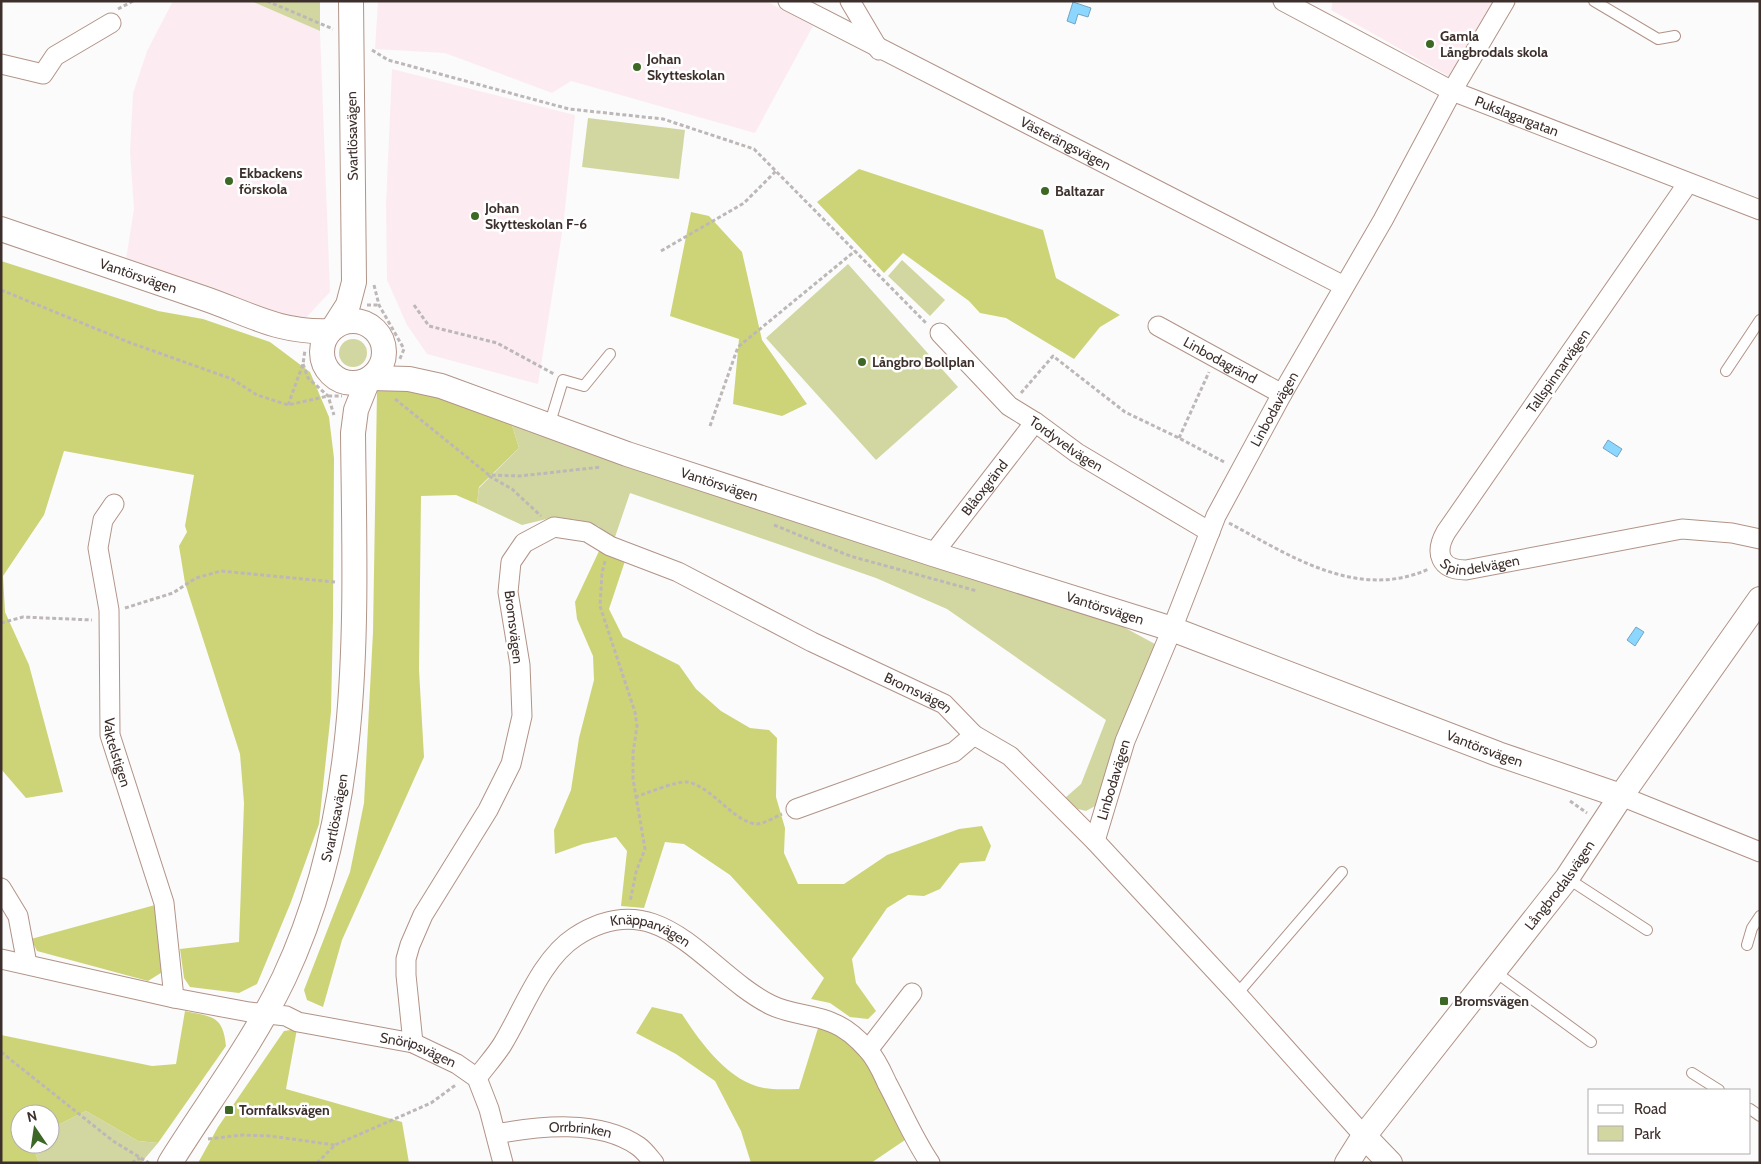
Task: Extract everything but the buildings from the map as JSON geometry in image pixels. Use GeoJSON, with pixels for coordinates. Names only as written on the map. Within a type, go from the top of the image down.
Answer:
{"type":"FeatureCollection","features":[{"type":"Feature","properties":{"kind":"street","name":"Svartlösavägen"},"geometry":{"type":"LineString","coordinates":[[332,329],[348,305],[354,270],[351,1]]}},
{"type":"Feature","properties":{"kind":"street","name":"Västerängsvägen"},"geometry":{"type":"LineString","coordinates":[[788,1],[879,50],[1344,286]]}},
{"type":"Feature","properties":{"kind":"street"},"geometry":{"type":"LineString","coordinates":[[850,1],[879,50]]}},
{"type":"Feature","properties":{"kind":"street","name":"Pukslagargatan"},"geometry":{"type":"LineString","coordinates":[[1284,1],[1452,91],[1760,210]]}},
{"type":"Feature","properties":{"kind":"street","name":"Linbodavägen"},"geometry":{"type":"LineString","coordinates":[[1095,841],[1125,741],[1172,629],[1212,524],[1282,394],[1383,220],[1452,91],[1506,1]]}},
{"type":"Feature","properties":{"kind":"street"},"geometry":{"type":"LineString","coordinates":[[1,64],[43,74],[54,56],[111,23]]}},
{"type":"Feature","properties":{"kind":"street","name":"Tallspinnarvägen"},"geometry":{"type":"LineString","coordinates":[[1443,563],[1440,543],[1446,532],[1688,183]]}},
{"type":"Feature","properties":{"kind":"street","name":"Vantörsvägen"},"geometry":{"type":"LineString","coordinates":[[1,229],[220,304],[274,325],[298,331],[332,329]]}},
{"type":"Feature","properties":{"kind":"street","name":"Svartlösavägen"},"geometry":{"type":"LineString","coordinates":[[354,270],[362,305],[388,343]]}},
{"type":"Feature","properties":{"kind":"street"},"geometry":{"type":"LineString","coordinates":[[352,322],[362,323],[371,328],[388,343],[382,364],[370,379],[349,383],[322,375],[323,346],[332,329],[352,322]]}},
{"type":"Feature","properties":{"kind":"street","name":"Vantörsvägen"},"geometry":{"type":"LineString","coordinates":[[274,325],[306,346],[322,375]]}},
{"type":"Feature","properties":{"kind":"street","name":"Linbodagränd"},"geometry":{"type":"LineString","coordinates":[[1158,326],[1282,394]]}},
{"type":"Feature","properties":{"kind":"street","name":"Tordyvelvägen"},"geometry":{"type":"LineString","coordinates":[[940,333],[1009,406],[1035,422],[1076,453],[1212,524]]}},
{"type":"Feature","properties":{"kind":"street","name":"Vantörsvägen"},"geometry":{"type":"LineString","coordinates":[[388,343],[393,357],[442,386]]}},
{"type":"Feature","properties":{"kind":"street","name":"Svartlösavägen"},"geometry":{"type":"LineString","coordinates":[[153,1161],[184,1140],[266,1013],[300,941],[325,868],[344,770],[354,648],[344,396],[322,375]]}},
{"type":"Feature","properties":{"kind":"street","name":"Svartlösavägen"},"geometry":{"type":"LineString","coordinates":[[344,428],[356,410],[370,379]]}},
{"type":"Feature","properties":{"kind":"street","name":"Vantörsvägen"},"geometry":{"type":"LineString","coordinates":[[370,379],[409,379],[442,386],[549,427],[932,554],[1172,629],[1498,754],[1621,796],[1760,852]]}},
{"type":"Feature","properties":{"kind":"street","name":"Blåoxgränd"},"geometry":{"type":"LineString","coordinates":[[932,554],[1035,422]]}},
{"type":"Feature","properties":{"kind":"street","name":"Vaktelstigen"},"geometry":{"type":"LineString","coordinates":[[114,504],[102,520],[98,548],[109,618],[110,735],[164,903],[174,998]]}},
{"type":"Feature","properties":{"kind":"street","name":"Bromsvägen"},"geometry":{"type":"LineString","coordinates":[[413,1043],[406,975],[406,959],[410,945],[423,915],[488,810],[511,764],[522,716],[520,665],[508,592],[511,562],[524,543],[554,527],[587,532],[610,546],[678,572],[812,642],[944,704],[974,735],[1010,756],[1095,841],[1390,1163]]}},
{"type":"Feature","properties":{"kind":"street","name":"Spindelvägen"},"geometry":{"type":"LineString","coordinates":[[1443,563],[1454,570],[1466,570],[1682,529],[1732,533],[1760,539]]}},
{"type":"Feature","properties":{"kind":"street","name":"Långbrodalsvägen"},"geometry":{"type":"LineString","coordinates":[[1347,1163],[1364,1136],[1568,878],[1621,796],[1760,599]]}},
{"type":"Feature","properties":{"kind":"street"},"geometry":{"type":"LineString","coordinates":[[796,809],[954,752],[974,735]]}},
{"type":"Feature","properties":{"kind":"street"},"geometry":{"type":"LineString","coordinates":[[1,888],[18,916],[27,964]]}},
{"type":"Feature","properties":{"kind":"street","name":"Knäpparvägen"},"geometry":{"type":"LineString","coordinates":[[477,1078],[501,1046],[556,953],[577,935],[598,925],[626,920],[649,922],[671,930],[763,1001],[833,1023],[868,1050],[930,1163]]}},
{"type":"Feature","properties":{"kind":"street"},"geometry":{"type":"LineString","coordinates":[[1,959],[174,998],[266,1013]]}},
{"type":"Feature","properties":{"kind":"street"},"geometry":{"type":"LineString","coordinates":[[868,1050],[912,993]]}},
{"type":"Feature","properties":{"kind":"street","name":"Snöripsvägen"},"geometry":{"type":"LineString","coordinates":[[266,1013],[286,1016],[298,1022],[413,1043],[444,1056],[477,1078]]}},
{"type":"Feature","properties":{"kind":"street"},"geometry":{"type":"LineString","coordinates":[[477,1078],[496,1134],[503,1163]]}},
{"type":"Feature","properties":{"kind":"street","name":"Orrbrinken"},"geometry":{"type":"LineString","coordinates":[[496,1134],[528,1128],[581,1128],[602,1132],[638,1146],[654,1163]]}},
{"type":"Feature","properties":{"kind":"lane"},"geometry":{"type":"LineString","coordinates":[[1594,1],[1658,39],[1675,36]]}},
{"type":"Feature","properties":{"kind":"lane"},"geometry":{"type":"LineString","coordinates":[[1726,371],[1760,320]]}},
{"type":"Feature","properties":{"kind":"lane"},"geometry":{"type":"LineString","coordinates":[[549,427],[563,380],[584,386],[610,354]]}},
{"type":"Feature","properties":{"kind":"lane"},"geometry":{"type":"LineString","coordinates":[[1237,994],[1342,872]]}},
{"type":"Feature","properties":{"kind":"lane"},"geometry":{"type":"LineString","coordinates":[[1568,878],[1647,930]]}},
{"type":"Feature","properties":{"kind":"lane"},"geometry":{"type":"LineString","coordinates":[[1747,946],[1752,928],[1760,916]]}},
{"type":"Feature","properties":{"kind":"lane"},"geometry":{"type":"LineString","coordinates":[[1494,971],[1591,1042]]}},
{"type":"Feature","properties":{"kind":"lane"},"geometry":{"type":"LineString","coordinates":[[1692,1073],[1717,1089]]}},
{"type":"Feature","properties":{"kind":"path"},"geometry":{"type":"LineString","coordinates":[[267,1],[350,36],[388,60],[568,109],[663,119],[754,149],[929,325],[940,333]]}},
{"type":"Feature","properties":{"kind":"path"},"geometry":{"type":"LineString","coordinates":[[661,251],[744,203],[776,171]]}},
{"type":"Feature","properties":{"kind":"path"},"geometry":{"type":"LineString","coordinates":[[710,426],[738,347],[855,250]]}},
{"type":"Feature","properties":{"kind":"path"},"geometry":{"type":"LineString","coordinates":[[1,290],[131,342],[232,379],[257,396],[288,405]]}},
{"type":"Feature","properties":{"kind":"path"},"geometry":{"type":"LineString","coordinates":[[379,305],[388,343]]}},
{"type":"Feature","properties":{"kind":"path"},"geometry":{"type":"LineString","coordinates":[[414,305],[429,326],[497,343],[563,380]]}},
{"type":"Feature","properties":{"kind":"path"},"geometry":{"type":"LineString","coordinates":[[1009,406],[1053,356],[1124,412],[1179,438],[1239,471]]}},
{"type":"Feature","properties":{"kind":"path"},"geometry":{"type":"LineString","coordinates":[[1179,438],[1216,358]]}},
{"type":"Feature","properties":{"kind":"path"},"geometry":{"type":"LineString","coordinates":[[288,405],[322,375]]}},
{"type":"Feature","properties":{"kind":"path"},"geometry":{"type":"LineString","coordinates":[[288,405],[322,375]]}},
{"type":"Feature","properties":{"kind":"path"},"geometry":{"type":"LineString","coordinates":[[322,375],[308,378],[322,375]]}},
{"type":"Feature","properties":{"kind":"path"},"geometry":{"type":"LineString","coordinates":[[322,375],[344,428]]}},
{"type":"Feature","properties":{"kind":"path"},"geometry":{"type":"LineString","coordinates":[[389,398],[397,399],[489,475],[512,489],[554,527]]}},
{"type":"Feature","properties":{"kind":"path"},"geometry":{"type":"LineString","coordinates":[[489,475],[520,476],[610,466]]}},
{"type":"Feature","properties":{"kind":"path"},"geometry":{"type":"LineString","coordinates":[[767,522],[850,556],[984,592]]}},
{"type":"Feature","properties":{"kind":"path","name":"Spindelvägen"},"geometry":{"type":"LineString","coordinates":[[1212,524],[1315,568],[1347,576],[1377,581],[1418,574],[1443,563]]}},
{"type":"Feature","properties":{"kind":"path"},"geometry":{"type":"LineString","coordinates":[[610,546],[602,573],[600,606],[635,712],[637,726],[633,753],[635,797],[644,849],[636,872],[626,920]]}},
{"type":"Feature","properties":{"kind":"path"},"geometry":{"type":"LineString","coordinates":[[1,623],[23,617],[84,621],[109,618],[123,608],[173,593],[196,578],[221,571],[338,582],[338,573]]}},
{"type":"Feature","properties":{"kind":"path"},"geometry":{"type":"LineString","coordinates":[[635,797],[659,790],[674,783],[688,782],[723,803],[744,819],[758,824],[796,809]]}},
{"type":"Feature","properties":{"kind":"path"},"geometry":{"type":"LineString","coordinates":[[1563,796],[1602,826]]}},
{"type":"Feature","properties":{"kind":"path"},"geometry":{"type":"LineString","coordinates":[[1,1052],[113,1141],[140,1158],[153,1161]]}},
{"type":"Feature","properties":{"kind":"path"},"geometry":{"type":"LineString","coordinates":[[317,1163],[335,1145],[431,1103],[462,1080],[477,1078]]}},
{"type":"Feature","properties":{"kind":"path"},"geometry":{"type":"LineString","coordinates":[[184,1140],[251,1136],[335,1145]]}},
{"type":"Feature","properties":{"kind":"path"},"geometry":{"type":"LineString","coordinates":[[132,1163],[140,1158]]}},
{"type":"Feature","properties":{"kind":"shaded area","name":"Ekbackens förskola"},"geometry":{"type":"Polygon","coordinates":[[[173,1],[251,1],[320,31],[330,292],[301,323],[228,293],[126,259],[134,209],[130,152],[133,93],[147,51],[173,1]]]}},
{"type":"Feature","properties":{"kind":"shaded area","name":"Johan Skytteskolan"},"geometry":{"type":"Polygon","coordinates":[[[378,1],[766,1],[813,26],[755,133],[571,81],[552,93],[445,53],[375,49],[378,1]]]}},
{"type":"Feature","properties":{"kind":"shaded area","name":"Gamla Långbrodals skola"},"geometry":{"type":"Polygon","coordinates":[[[1333,1],[1494,1],[1450,77],[1331,10],[1333,1]]]}},
{"type":"Feature","properties":{"kind":"shaded area","name":"Johan Skytteskolan F-6"},"geometry":{"type":"Polygon","coordinates":[[[392,69],[575,115],[563,227],[538,384],[427,354],[407,325],[387,280],[386,204],[392,69]]]}},
{"type":"Feature","properties":{"kind":"green space"},"geometry":{"type":"Polygon","coordinates":[[[251,1],[320,1],[320,31],[251,1]]]}},
{"type":"Feature","properties":{"kind":"green space"},"geometry":{"type":"Polygon","coordinates":[[[588,118],[685,130],[679,179],[582,167],[588,118]]]}},
{"type":"Feature","properties":{"kind":"green space"},"geometry":{"type":"Polygon","coordinates":[[[859,169],[1043,230],[1056,278],[1120,315],[1100,327],[1074,359],[1006,318],[980,313],[969,301],[903,253],[884,273],[817,202],[859,169]]]}},
{"type":"Feature","properties":{"kind":"green space"},"geometry":{"type":"Polygon","coordinates":[[[691,212],[709,216],[742,252],[762,340],[807,404],[782,416],[733,404],[739,339],[670,316],[691,212]]]}},
{"type":"Feature","properties":{"kind":"green space"},"geometry":{"type":"Polygon","coordinates":[[[902,260],[945,300],[930,316],[888,276],[902,260]]]}},
{"type":"Feature","properties":{"kind":"green space"},"geometry":{"type":"Polygon","coordinates":[[[1,261],[158,311],[203,319],[270,342],[310,372],[329,417],[334,458],[331,712],[319,824],[291,902],[257,984],[239,993],[190,987],[184,978],[180,949],[239,942],[244,803],[240,754],[185,583],[179,546],[187,532],[185,526],[194,475],[64,451],[44,515],[3,576],[5,612],[29,665],[63,792],[26,798],[1,769],[1,261]]]}},
{"type":"Feature","properties":{"kind":"green space","name":"Långbro Bollplan"},"geometry":{"type":"Polygon","coordinates":[[[848,264],[958,387],[876,460],[766,338],[848,264]]]}},
{"type":"Feature","properties":{"kind":"green space"},"geometry":{"type":"Polygon","coordinates":[[[353,339],[363,343],[367,353],[363,363],[353,367],[343,363],[339,353],[343,343],[353,339]]]}},
{"type":"Feature","properties":{"kind":"green space"},"geometry":{"type":"Polygon","coordinates":[[[403,385],[511,422],[519,448],[479,487],[477,504],[456,495],[421,496],[419,670],[424,757],[342,940],[323,1007],[307,1000],[304,990],[350,872],[364,803],[373,632],[377,391],[403,385]]]}},
{"type":"Feature","properties":{"kind":"green space"},"geometry":{"type":"Polygon","coordinates":[[[511,422],[1118,624],[1155,644],[1097,805],[1086,811],[1078,809],[1065,798],[1081,784],[1106,720],[947,609],[876,578],[630,493],[614,540],[598,526],[576,520],[555,517],[522,525],[477,504],[479,488],[519,448],[511,422]]]}},
{"type":"Feature","properties":{"kind":"green space"},"geometry":{"type":"Polygon","coordinates":[[[600,549],[626,558],[609,609],[623,637],[679,665],[696,689],[721,711],[750,728],[769,730],[777,738],[776,797],[785,828],[784,853],[798,884],[844,884],[887,855],[959,829],[982,826],[991,846],[985,861],[960,863],[940,889],[924,896],[908,895],[887,908],[852,959],[856,983],[876,1011],[868,1019],[850,1017],[830,1003],[811,999],[824,978],[730,875],[684,844],[665,842],[644,908],[621,906],[627,851],[616,837],[583,844],[555,854],[554,830],[571,790],[579,738],[594,680],[593,656],[577,619],[575,602],[600,549]]]}},
{"type":"Feature","properties":{"kind":"green space"},"geometry":{"type":"Polygon","coordinates":[[[155,905],[164,971],[148,981],[37,951],[31,939],[155,905]]]}},
{"type":"Feature","properties":{"kind":"green space"},"geometry":{"type":"Polygon","coordinates":[[[652,1007],[682,1014],[697,1037],[727,1069],[739,1078],[764,1088],[799,1089],[819,1025],[858,1043],[905,1140],[871,1163],[751,1163],[741,1131],[715,1081],[676,1054],[636,1033],[652,1007]]]}},
{"type":"Feature","properties":{"kind":"green space"},"geometry":{"type":"Polygon","coordinates":[[[185,1011],[209,1017],[219,1023],[226,1046],[158,1143],[138,1141],[86,1111],[60,1124],[60,1104],[10,1104],[10,1154],[36,1154],[39,1163],[1,1163],[1,1035],[152,1066],[176,1064],[185,1011]]]}},
{"type":"Feature","properties":{"kind":"green space"},"geometry":{"type":"Polygon","coordinates":[[[297,1029],[286,1089],[402,1122],[409,1163],[198,1163],[218,1127],[284,1031],[297,1029]]]}},
{"type":"Feature","properties":{"kind":"green space"},"geometry":{"type":"Polygon","coordinates":[[[86,1111],[138,1141],[158,1143],[141,1163],[39,1163],[36,1154],[60,1154],[60,1124],[86,1111]]]}},
{"type":"Feature","properties":{"kind":"water"},"geometry":{"type":"Polygon","coordinates":[[[1073,2],[1091,8],[1088,17],[1078,14],[1075,24],[1067,21],[1073,2]]]}},
{"type":"Feature","properties":{"kind":"water"},"geometry":{"type":"Polygon","coordinates":[[[1608,440],[1622,449],[1617,457],[1603,448],[1608,440]]]}},
{"type":"Feature","properties":{"kind":"water"},"geometry":{"type":"Polygon","coordinates":[[[1636,627],[1644,632],[1635,646],[1627,640],[1636,627]]]}},
{"type":"Feature","properties":{"kind":"place","name":"Gamla Långbrodals skola"},"geometry":{"type":"Point","coordinates":[1430,44]}},
{"type":"Feature","properties":{"kind":"place","name":"Johan Skytteskolan"},"geometry":{"type":"Point","coordinates":[637,67]}},
{"type":"Feature","properties":{"kind":"place","name":"Ekbackens förskola"},"geometry":{"type":"Point","coordinates":[229,181]}},
{"type":"Feature","properties":{"kind":"place","name":"Baltazar"},"geometry":{"type":"Point","coordinates":[1045,191]}},
{"type":"Feature","properties":{"kind":"place","name":"Johan Skytteskolan F-6"},"geometry":{"type":"Point","coordinates":[475,216]}},
{"type":"Feature","properties":{"kind":"place","name":"Långbro Bollplan"},"geometry":{"type":"Point","coordinates":[862,362]}},
{"type":"Feature","properties":{"kind":"place","name":"Bromsvägen"},"geometry":{"type":"Point","coordinates":[1444,1001]}},
{"type":"Feature","properties":{"kind":"place","name":"Tornfalksvägen"},"geometry":{"type":"Point","coordinates":[229,1110]}}]}
